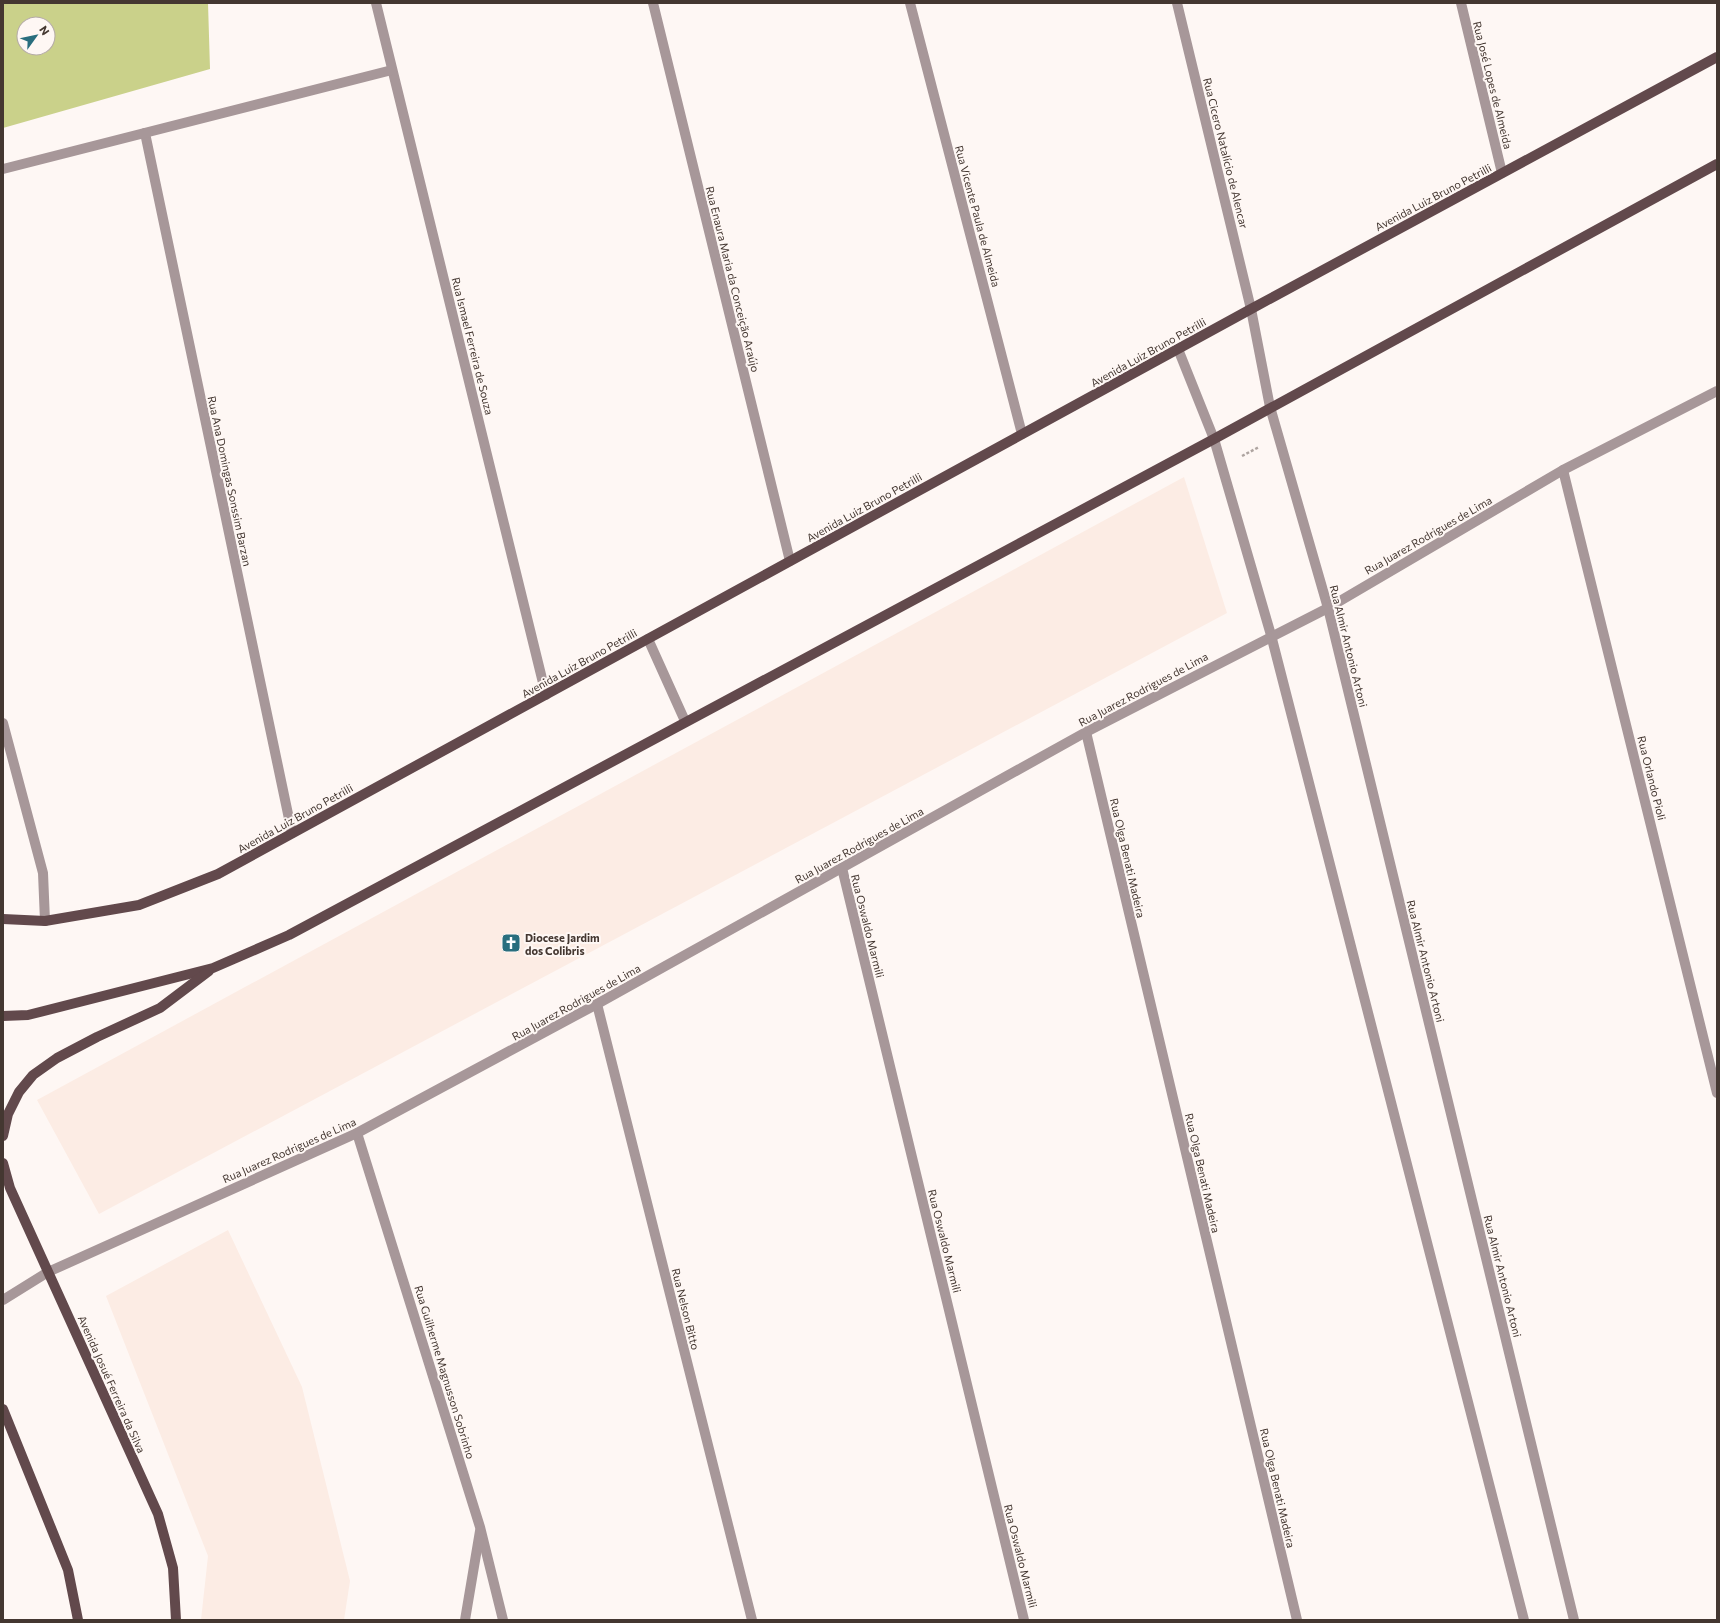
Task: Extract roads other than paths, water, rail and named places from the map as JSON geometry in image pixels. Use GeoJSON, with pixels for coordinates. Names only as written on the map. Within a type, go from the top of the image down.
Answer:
{"type":"FeatureCollection","features":[{"type":"Feature","properties":{"kind":"main road","name":"Avenida Luiz Bruno Petrilli"},"geometry":{"type":"LineString","coordinates":[[3,919],[45,921],[139,905],[218,874],[1022,434],[1717,57]]}},
{"type":"Feature","properties":{"kind":"main road"},"geometry":{"type":"LineString","coordinates":[[3,1016],[28,1015],[213,968],[289,935],[1214,439],[1270,407],[1717,164]]}},
{"type":"Feature","properties":{"kind":"main road"},"geometry":{"type":"LineString","coordinates":[[3,1136],[10,1109],[19,1092],[34,1074],[57,1058],[97,1037],[160,1008],[213,968]]}},
{"type":"Feature","properties":{"kind":"main road","name":"Avenida Josué Ferreira da Silva"},"geometry":{"type":"LineString","coordinates":[[3,1163],[10,1188],[158,1514],[173,1568],[176,1620]]}},
{"type":"Feature","properties":{"kind":"main road"},"geometry":{"type":"LineString","coordinates":[[3,1409],[68,1570],[78,1620]]}},
{"type":"Feature","properties":{"kind":"street","name":"Rua Ismael Ferreira de Souza"},"geometry":{"type":"LineString","coordinates":[[376,3],[546,694]]}},
{"type":"Feature","properties":{"kind":"street","name":"Rua Enaura Maria da Conceição Araújo"},"geometry":{"type":"LineString","coordinates":[[653,3],[790,562]]}},
{"type":"Feature","properties":{"kind":"street","name":"Rua Vicente Paula de Almeida"},"geometry":{"type":"LineString","coordinates":[[910,3],[1022,434]]}},
{"type":"Feature","properties":{"kind":"street","name":"Rua Cicero Natalício de Alencar"},"geometry":{"type":"LineString","coordinates":[[1178,3],[1252,309]]}},
{"type":"Feature","properties":{"kind":"street","name":"Rua José Lopes de Almeida"},"geometry":{"type":"LineString","coordinates":[[1460,3],[1502,173]]}},
{"type":"Feature","properties":{"kind":"street"},"geometry":{"type":"LineString","coordinates":[[3,169],[392,70]]}},
{"type":"Feature","properties":{"kind":"street","name":"Rua Ana Domingas Sonssim Barzan"},"geometry":{"type":"LineString","coordinates":[[145,133],[292,834]]}},
{"type":"Feature","properties":{"kind":"street","name":"Rua Almir Antonio Artoni"},"geometry":{"type":"LineString","coordinates":[[1252,309],[1270,407],[1328,608],[1574,1620]]}},
{"type":"Feature","properties":{"kind":"street"},"geometry":{"type":"LineString","coordinates":[[1178,349],[1214,439],[1271,635],[1524,1620]]}},
{"type":"Feature","properties":{"kind":"street","name":"Rua Juarez Rodrigues de Lima"},"geometry":{"type":"LineString","coordinates":[[3,1300],[48,1272],[357,1133],[597,1004],[1086,732],[1271,635],[1328,608],[1563,470],[1717,391]]}},
{"type":"Feature","properties":{"kind":"street","name":"Rua Orlando Pioli"},"geometry":{"type":"LineString","coordinates":[[1563,470],[1717,1093]]}},
{"type":"Feature","properties":{"kind":"street"},"geometry":{"type":"LineString","coordinates":[[648,639],[685,722]]}},
{"type":"Feature","properties":{"kind":"street"},"geometry":{"type":"LineString","coordinates":[[4,728],[43,872],[45,921]]}},
{"type":"Feature","properties":{"kind":"street","name":"Rua Olga Benati Madeira"},"geometry":{"type":"LineString","coordinates":[[1086,732],[1297,1620]]}},
{"type":"Feature","properties":{"kind":"street","name":"Rua Oswaldo Marmili"},"geometry":{"type":"LineString","coordinates":[[842,868],[1024,1620]]}},
{"type":"Feature","properties":{"kind":"street","name":"Rua Nelson Bitto"},"geometry":{"type":"LineString","coordinates":[[597,1004],[752,1620]]}},
{"type":"Feature","properties":{"kind":"street","name":"Rua Guilherme Magnusson Sobrinho"},"geometry":{"type":"LineString","coordinates":[[357,1133],[480,1527],[503,1620]]}},
{"type":"Feature","properties":{"kind":"street"},"geometry":{"type":"LineString","coordinates":[[465,1620],[480,1527]]}},
{"type":"Feature","properties":{"kind":"place","name":"Diocese Jardim dos Colibris"},"geometry":{"type":"Point","coordinates":[511,943]}}]}
